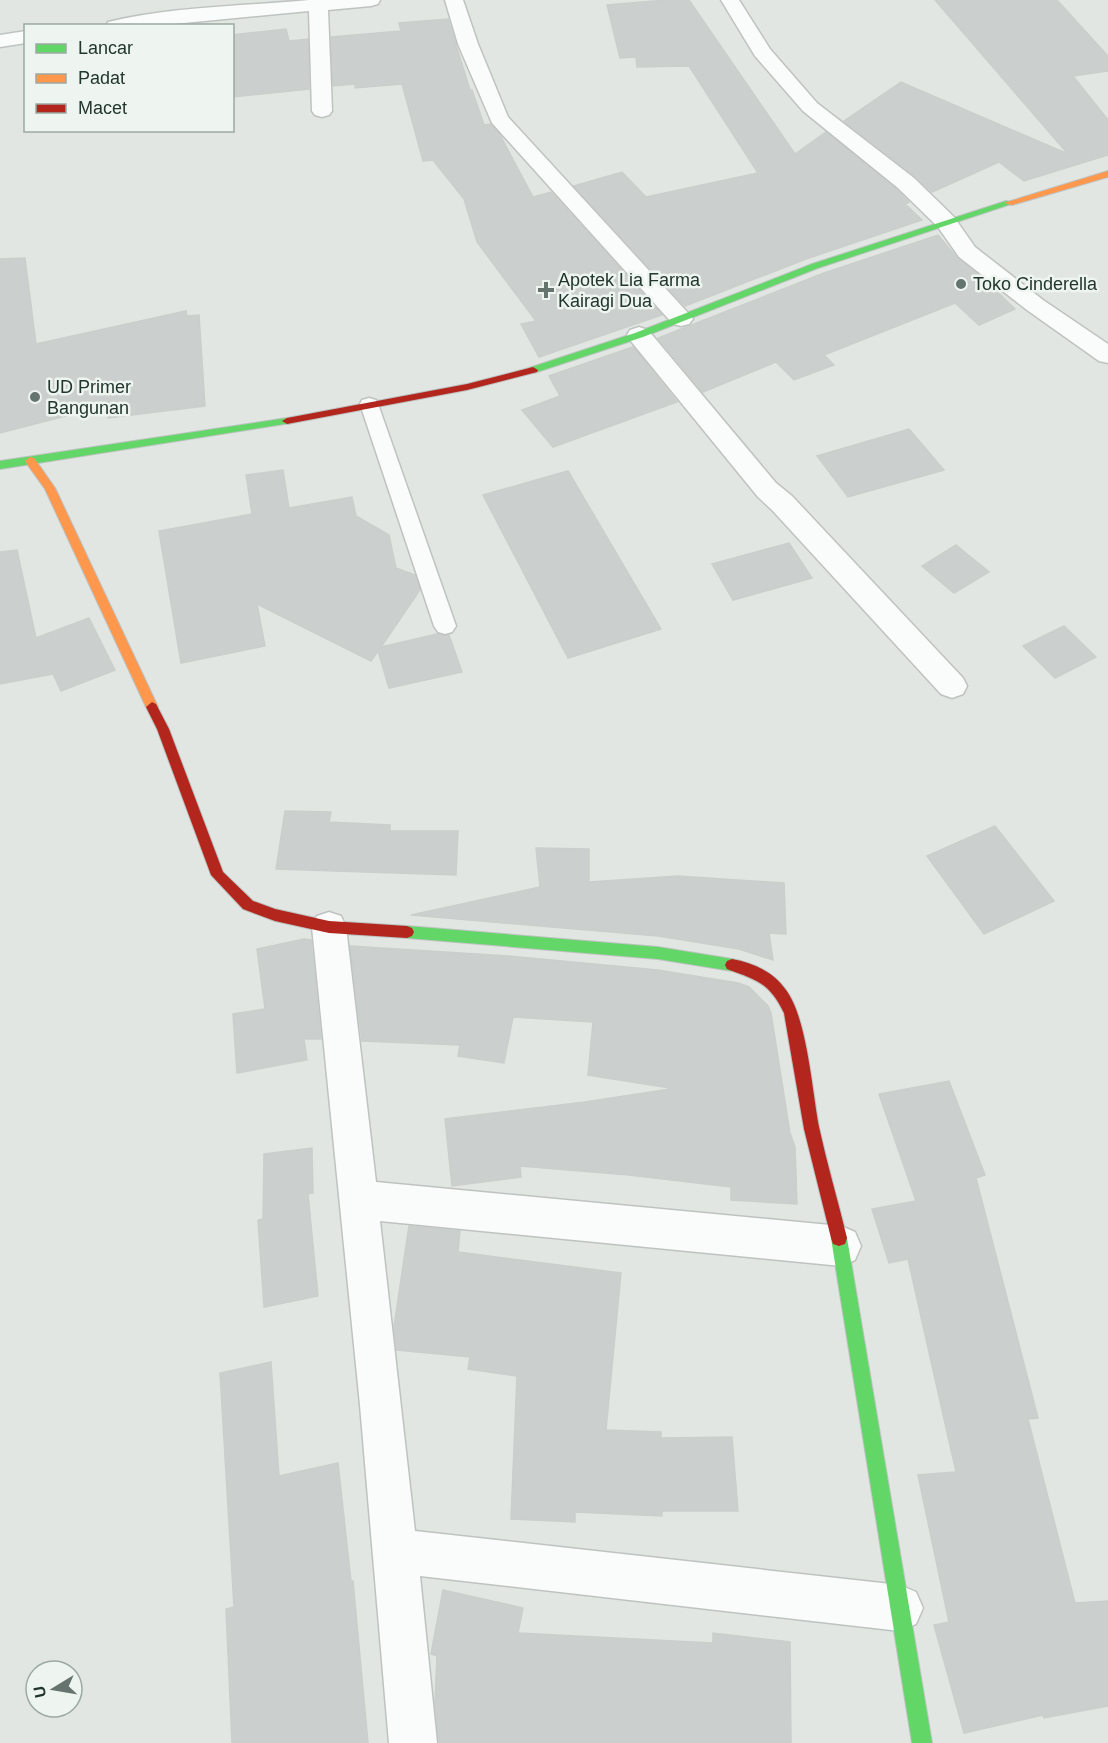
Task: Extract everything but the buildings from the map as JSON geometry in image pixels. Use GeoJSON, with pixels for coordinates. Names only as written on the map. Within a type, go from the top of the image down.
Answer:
{"type":"FeatureCollection","features":[{"type":"Feature","properties":{"kind":"street"},"geometry":{"type":"LineString","coordinates":[[140,0],[151,20]]}},
{"type":"Feature","properties":{"kind":"street"},"geometry":{"type":"LineString","coordinates":[[127,24],[318,2],[371,0]]}},
{"type":"Feature","properties":{"kind":"street"},"geometry":{"type":"LineString","coordinates":[[454,0],[468,44],[499,119],[681,319]]}},
{"type":"Feature","properties":{"kind":"street"},"geometry":{"type":"LineString","coordinates":[[730,0],[762,52],[810,107],[906,183],[946,222],[967,252],[1035,305],[1108,355]]}},
{"type":"Feature","properties":{"kind":"street"},"geometry":{"type":"LineString","coordinates":[[318,2],[322,111]]}},
{"type":"Feature","properties":{"kind":"street"},"geometry":{"type":"LineString","coordinates":[[0,41],[24,38]]}},
{"type":"Feature","properties":{"kind":"street"},"geometry":{"type":"LineString","coordinates":[[0,465],[237,430],[466,387],[521,373],[639,335],[815,266],[946,222],[1081,180],[1108,174]]}},
{"type":"Feature","properties":{"kind":"street"},"geometry":{"type":"LineString","coordinates":[[639,335],[767,490],[782,503],[952,686]]}},
{"type":"Feature","properties":{"kind":"street"},"geometry":{"type":"LineString","coordinates":[[30,461],[50,488],[163,729],[219,875],[248,905],[275,915],[329,927],[509,939],[658,953],[739,966],[762,974],[783,994],[791,1012],[812,1129],[841,1246],[922,1743]]}},
{"type":"Feature","properties":{"kind":"street"},"geometry":{"type":"LineString","coordinates":[[329,927],[396,1551],[413,1743]]}},
{"type":"Feature","properties":{"kind":"street"},"geometry":{"type":"LineString","coordinates":[[359,1200],[841,1246]]}},
{"type":"Feature","properties":{"kind":"street"},"geometry":{"type":"LineString","coordinates":[[396,1551],[900,1608]]}},
{"type":"Feature","properties":{"kind":"lane"},"geometry":{"type":"LineString","coordinates":[[369,404],[445,626]]}},
{"type":"Feature","properties":{"kind":"traffic: fast"},"geometry":{"type":"LineString","coordinates":[[533,370],[639,335],[815,266],[1009,203]]}},
{"type":"Feature","properties":{"kind":"traffic: fast"},"geometry":{"type":"LineString","coordinates":[[0,465],[287,421]]}},
{"type":"Feature","properties":{"kind":"traffic: fast"},"geometry":{"type":"LineString","coordinates":[[407,932],[658,953],[732,965]]}},
{"type":"Feature","properties":{"kind":"traffic: fast"},"geometry":{"type":"LineString","coordinates":[[839,1238],[922,1743]]}},
{"type":"Feature","properties":{"kind":"traffic: slow"},"geometry":{"type":"LineString","coordinates":[[1009,203],[1108,174]]}},
{"type":"Feature","properties":{"kind":"traffic: slow"},"geometry":{"type":"LineString","coordinates":[[30,461],[50,488],[152,707]]}},
{"type":"Feature","properties":{"kind":"traffic: jam"},"geometry":{"type":"LineString","coordinates":[[287,421],[467,387],[533,370]]}},
{"type":"Feature","properties":{"kind":"traffic: jam"},"geometry":{"type":"LineString","coordinates":[[152,707],[163,729],[218,875],[248,905],[275,915],[329,927],[407,932]]}},
{"type":"Feature","properties":{"kind":"traffic: jam"},"geometry":{"type":"LineString","coordinates":[[732,965],[743,967],[768,980],[781,994],[791,1012],[812,1129],[839,1238]]}},
{"type":"Feature","properties":{"kind":"place","name":"Toko Cinderella"},"geometry":{"type":"Point","coordinates":[961,284]}},
{"type":"Feature","properties":{"kind":"place","name":"Apotek Lia Farma Kairagi Dua"},"geometry":{"type":"Point","coordinates":[546,290]}},
{"type":"Feature","properties":{"kind":"place","name":"UD Primer Bangunan"},"geometry":{"type":"Point","coordinates":[35,397]}}]}
